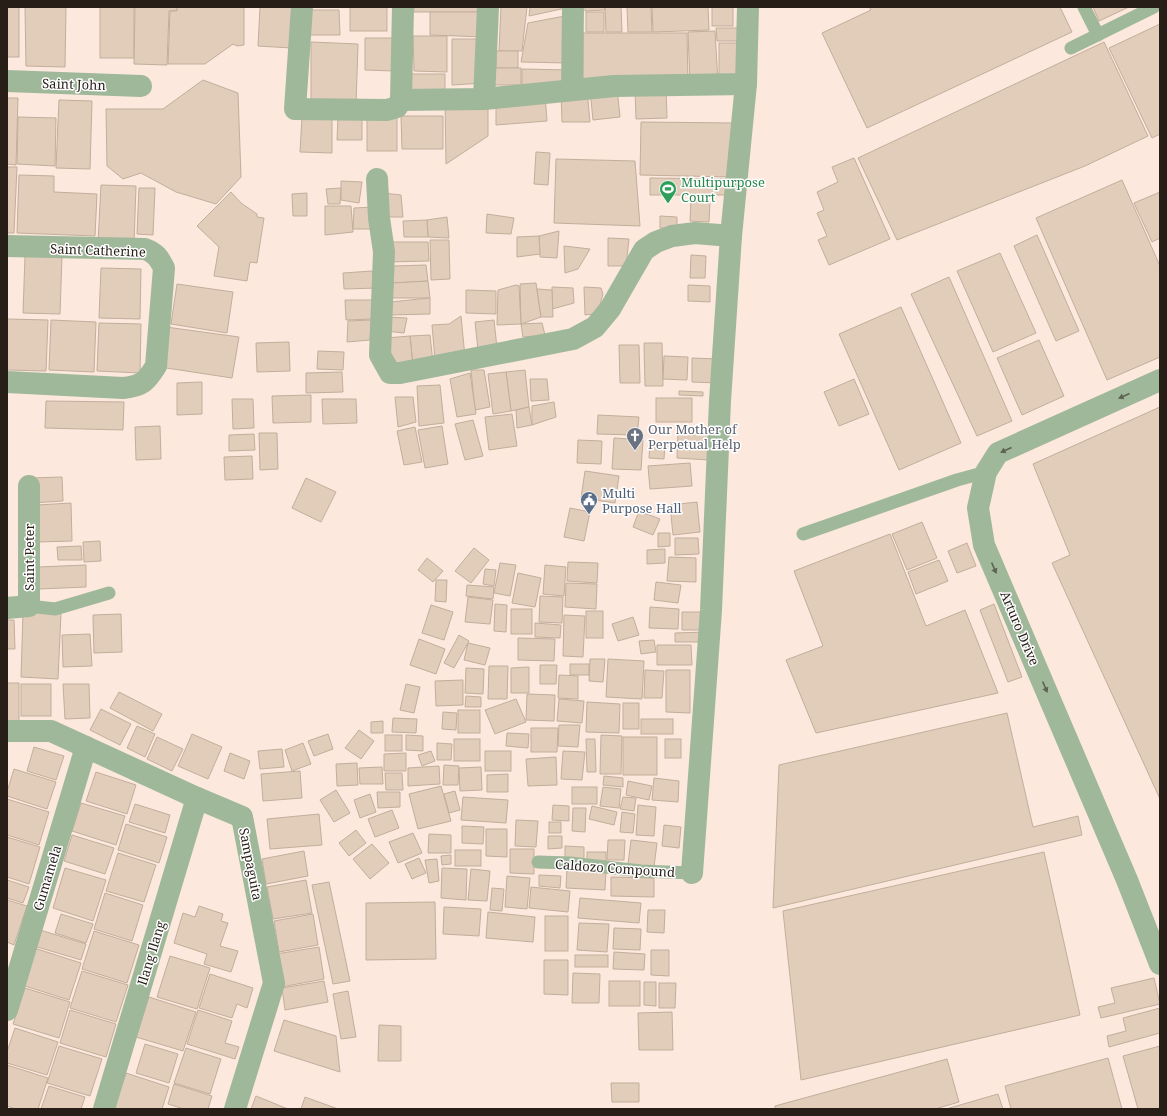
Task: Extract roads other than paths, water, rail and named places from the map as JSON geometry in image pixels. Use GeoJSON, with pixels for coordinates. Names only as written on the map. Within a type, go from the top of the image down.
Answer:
{"type":"FeatureCollection","features":[{"type":"Feature","properties":{"kind":"street"},"geometry":{"type":"LineString","coordinates":[[302,7],[295,109],[387,110],[397,107],[401,100],[403,7]]}},
{"type":"Feature","properties":{"kind":"street"},"geometry":{"type":"LineString","coordinates":[[484,99],[488,7]]}},
{"type":"Feature","properties":{"kind":"street"},"geometry":{"type":"LineString","coordinates":[[572,90],[573,7]]}},
{"type":"Feature","properties":{"kind":"street"},"geometry":{"type":"LineString","coordinates":[[692,873],[711,610],[720,400],[731,236],[747,75],[748,7]]}},
{"type":"Feature","properties":{"kind":"street"},"geometry":{"type":"LineString","coordinates":[[401,100],[484,99],[747,75]]}},
{"type":"Feature","properties":{"kind":"street","name":"Saint John"},"geometry":{"type":"LineString","coordinates":[[7,82],[141,86]]}},
{"type":"Feature","properties":{"kind":"street"},"geometry":{"type":"LineString","coordinates":[[377,179],[379,218],[384,252],[380,355],[390,373],[400,373],[573,339],[595,327],[610,309],[644,250],[656,242],[672,236],[695,233],[731,236]]}},
{"type":"Feature","properties":{"kind":"street","name":"Saint Catherine"},"geometry":{"type":"LineString","coordinates":[[7,246],[145,249],[154,252],[160,258],[164,268],[156,366],[149,377],[137,386],[123,388],[7,382]]}},
{"type":"Feature","properties":{"kind":"street","name":"Arturo Drive"},"geometry":{"type":"LineString","coordinates":[[1160,380],[998,453],[986,472],[978,508],[984,545],[1160,964]]}},
{"type":"Feature","properties":{"kind":"street","name":"Saint Peter"},"geometry":{"type":"LineString","coordinates":[[7,608],[29,606],[29,486]]}},
{"type":"Feature","properties":{"kind":"street","name":"Sampaguita"},"geometry":{"type":"LineString","coordinates":[[7,731],[51,731],[242,817],[274,983],[235,1109]]}},
{"type":"Feature","properties":{"kind":"street","name":"Gumamela"},"geometry":{"type":"LineString","coordinates":[[7,1010],[86,747]]}},
{"type":"Feature","properties":{"kind":"street","name":"Ilang Ilang"},"geometry":{"type":"LineString","coordinates":[[104,1109],[197,798]]}},
{"type":"Feature","properties":{"kind":"lane"},"geometry":{"type":"LineString","coordinates":[[1084,7],[1098,35]]}},
{"type":"Feature","properties":{"kind":"lane"},"geometry":{"type":"LineString","coordinates":[[1071,48],[1154,7]]}},
{"type":"Feature","properties":{"kind":"lane"},"geometry":{"type":"LineString","coordinates":[[802,534],[957,480],[986,472]]}},
{"type":"Feature","properties":{"kind":"lane"},"geometry":{"type":"LineString","coordinates":[[29,606],[55,609],[108,593]]}},
{"type":"Feature","properties":{"kind":"lane","name":"Caldozo Compound"},"geometry":{"type":"LineString","coordinates":[[538,862],[641,871],[692,873]]}},
{"type":"Feature","properties":{"kind":"place","name":"Multipurpose Court"},"geometry":{"type":"Point","coordinates":[668,204]}},
{"type":"Feature","properties":{"kind":"place","name":"Our Mother of Perpetual Help"},"geometry":{"type":"Point","coordinates":[635,451]}},
{"type":"Feature","properties":{"kind":"place","name":"Multi Purpose Hall"},"geometry":{"type":"Point","coordinates":[589,515]}}]}
